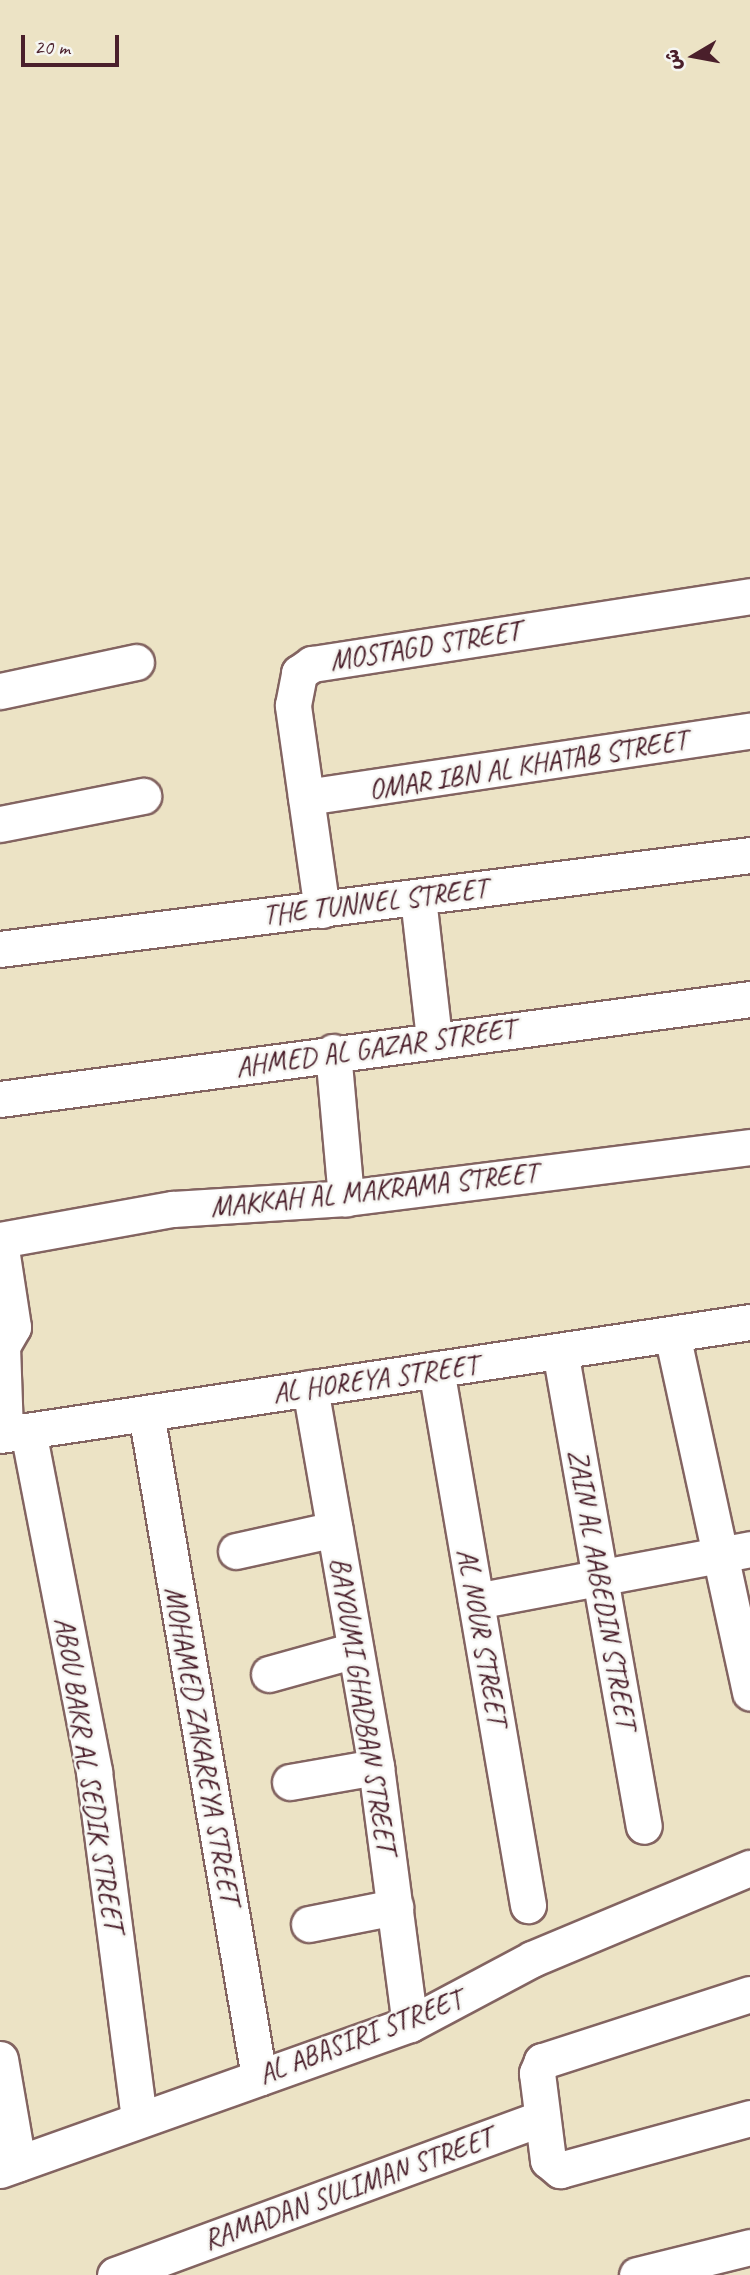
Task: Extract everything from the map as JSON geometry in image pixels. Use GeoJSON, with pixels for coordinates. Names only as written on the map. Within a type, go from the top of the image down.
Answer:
{"type":"FeatureCollection","features":[{"type":"Feature","properties":{"kind":"street","name":"MOSTAGD STREET"},"geometry":{"type":"LineString","coordinates":[[322,910],[292,689],[313,664],[750,596]]}},
{"type":"Feature","properties":{"kind":"street"},"geometry":{"type":"LineString","coordinates":[[0,691],[135,662]]}},
{"type":"Feature","properties":{"kind":"street","name":"OMAR IBN AL KHATAB STREET"},"geometry":{"type":"LineString","coordinates":[[306,797],[750,731]]}},
{"type":"Feature","properties":{"kind":"street"},"geometry":{"type":"LineString","coordinates":[[0,824],[143,796]]}},
{"type":"Feature","properties":{"kind":"street","name":"THE TUNNEL STREET"},"geometry":{"type":"LineString","coordinates":[[0,949],[750,855]]}},
{"type":"Feature","properties":{"kind":"street"},"geometry":{"type":"LineString","coordinates":[[418,898],[434,1039]]}},
{"type":"Feature","properties":{"kind":"street","name":"AHMED AL GAZAR STREET"},"geometry":{"type":"LineString","coordinates":[[0,1099],[333,1052],[750,999]]}},
{"type":"Feature","properties":{"kind":"street"},"geometry":{"type":"LineString","coordinates":[[333,1052],[346,1198]]}},
{"type":"Feature","properties":{"kind":"street","name":"MAKKAH AL MAKRAMA STREET"},"geometry":{"type":"LineString","coordinates":[[0,1241],[173,1209],[346,1198],[750,1147]]}},
{"type":"Feature","properties":{"kind":"street","name":"ABOU BAKR AL SEDIK STREET"},"geometry":{"type":"LineString","coordinates":[[0,1241],[13,1327],[2,1346],[11,1433],[94,1772],[139,2119]]}},
{"type":"Feature","properties":{"kind":"street","name":"AL HOREYA STREET"},"geometry":{"type":"LineString","coordinates":[[11,1433],[750,1322]]}},
{"type":"Feature","properties":{"kind":"street"},"geometry":{"type":"LineString","coordinates":[[672,1334],[734,1551],[750,1693]]}},
{"type":"Feature","properties":{"kind":"street","name":"ZAIN AL AABEDIN STREET"},"geometry":{"type":"LineString","coordinates":[[560,1351],[644,1826]]}},
{"type":"Feature","properties":{"kind":"street","name":"AL NOUR STREET"},"geometry":{"type":"LineString","coordinates":[[436,1370],[528,1905]]}},
{"type":"Feature","properties":{"kind":"street","name":"BAYOUMI GHADBAN STREET"},"geometry":{"type":"LineString","coordinates":[[310,1388],[376,1767],[410,2024]]}},
{"type":"Feature","properties":{"kind":"street","name":"MOHAMED ZAKAREYA STREET"},"geometry":{"type":"LineString","coordinates":[[146,1413],[259,2077]]}},
{"type":"Feature","properties":{"kind":"street"},"geometry":{"type":"LineString","coordinates":[[236,1551],[335,1529]]}},
{"type":"Feature","properties":{"kind":"street"},"geometry":{"type":"LineString","coordinates":[[476,1601],[600,1573],[734,1551]]}},
{"type":"Feature","properties":{"kind":"street"},"geometry":{"type":"LineString","coordinates":[[269,1674],[355,1650]]}},
{"type":"Feature","properties":{"kind":"street"},"geometry":{"type":"LineString","coordinates":[[290,1782],[376,1767]]}},
{"type":"Feature","properties":{"kind":"street","name":"AL ABASIRI STREET"},"geometry":{"type":"LineString","coordinates":[[9,2167],[410,2024],[532,1959],[750,1868]]}},
{"type":"Feature","properties":{"kind":"street"},"geometry":{"type":"LineString","coordinates":[[309,1924],[395,1907]]}},
{"type":"Feature","properties":{"kind":"street"},"geometry":{"type":"LineString","coordinates":[[750,1994],[542,2061],[537,2073],[548,2160],[560,2170],[750,2118]]}},
{"type":"Feature","properties":{"kind":"street"},"geometry":{"type":"LineString","coordinates":[[0,2059],[9,2167]]}},
{"type":"Feature","properties":{"kind":"street","name":"RAMADAN SULIMAN STREET"},"geometry":{"type":"LineString","coordinates":[[115,2275],[542,2118]]}},
{"type":"Feature","properties":{"kind":"street"},"geometry":{"type":"LineString","coordinates":[[637,2275],[674,2271],[750,2248]]}}]}
